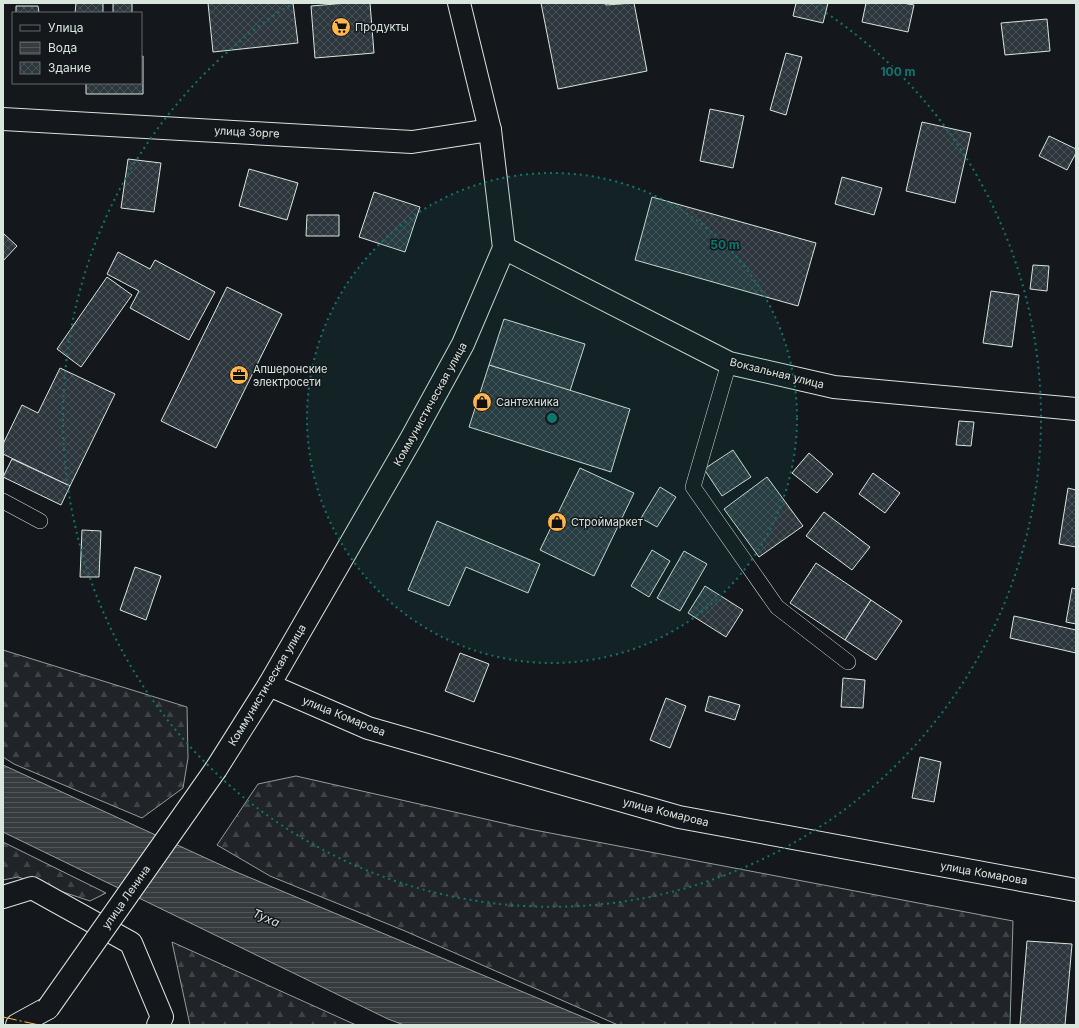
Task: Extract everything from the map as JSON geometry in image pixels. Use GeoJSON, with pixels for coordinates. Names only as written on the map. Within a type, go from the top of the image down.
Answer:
{"type":"FeatureCollection","features":[{"type":"Feature","properties":{"kind":"street","name":"Коммунистическая улица"},"geometry":{"type":"LineString","coordinates":[[216,769],[269,685],[411,439],[463,344],[504,248],[490,130],[459,3]]}},
{"type":"Feature","properties":{"kind":"street","name":"улица Зорге"},"geometry":{"type":"LineString","coordinates":[[5,121],[412,142],[490,130]]}},
{"type":"Feature","properties":{"kind":"street","name":"Вокзальная улица"},"geometry":{"type":"LineString","coordinates":[[504,248],[729,363],[834,387],[1076,409]]}},
{"type":"Feature","properties":{"kind":"street","name":"улица Комарова"},"geometry":{"type":"LineString","coordinates":[[269,685],[368,728],[679,817],[1076,890]]}},
{"type":"Feature","properties":{"kind":"street","name":"улица Ленина"},"geometry":{"type":"LineString","coordinates":[[42,1016],[216,769]]}},
{"type":"Feature","properties":{"kind":"street"},"geometry":{"type":"LineString","coordinates":[[3,897],[32,888],[131,944],[162,1017],[158,1025]]}},
{"type":"Feature","properties":{"kind":"street"},"geometry":{"type":"LineString","coordinates":[[17,1025],[42,1016]]}},
{"type":"Feature","properties":{"kind":"lane"},"geometry":{"type":"LineString","coordinates":[[729,363],[694,487],[777,607],[848,662]]}},
{"type":"Feature","properties":{"kind":"lane"},"geometry":{"type":"LineString","coordinates":[[3,501],[40,521]]}},
{"type":"Feature","properties":{"kind":"green space"},"geometry":{"type":"Polygon","coordinates":[[[3,650],[187,707],[188,758],[183,788],[142,818],[14,764],[3,757],[3,650]]]}},
{"type":"Feature","properties":{"kind":"green space"},"geometry":{"type":"Polygon","coordinates":[[[296,776],[529,829],[1013,921],[1010,1025],[618,1025],[405,931],[270,876],[217,845],[258,784],[296,776]]]}},
{"type":"Feature","properties":{"kind":"green space"},"geometry":{"type":"Polygon","coordinates":[[[3,842],[106,893],[90,901],[18,877],[3,880],[3,842]]]}},
{"type":"Feature","properties":{"kind":"green space"},"geometry":{"type":"Polygon","coordinates":[[[172,942],[356,1025],[190,1025],[172,942]]]}},
{"type":"Feature","properties":{"kind":"water","name":"Туха"},"geometry":{"type":"Polygon","coordinates":[[[3,765],[234,871],[602,1025],[404,1025],[388,1019],[3,832],[3,765]]]}},
{"type":"Feature","properties":{"kind":"building"},"geometry":{"type":"Polygon","coordinates":[[[76,3],[103,3],[103,12],[75,12],[76,3]]]}},
{"type":"Feature","properties":{"kind":"building"},"geometry":{"type":"Polygon","coordinates":[[[113,3],[132,3],[132,12],[113,12],[113,3]]]}},
{"type":"Feature","properties":{"kind":"building"},"geometry":{"type":"Polygon","coordinates":[[[208,3],[293,3],[298,43],[213,52],[208,3]]]}},
{"type":"Feature","properties":{"kind":"building"},"geometry":{"type":"Polygon","coordinates":[[[370,3],[374,53],[315,58],[311,6],[370,3]]]}},
{"type":"Feature","properties":{"kind":"building"},"geometry":{"type":"Polygon","coordinates":[[[541,3],[605,3],[606,5],[634,3],[647,71],[558,89],[541,3]]]}},
{"type":"Feature","properties":{"kind":"building"},"geometry":{"type":"Polygon","coordinates":[[[796,3],[828,3],[823,23],[793,16],[796,3]]]}},
{"type":"Feature","properties":{"kind":"building"},"geometry":{"type":"Polygon","coordinates":[[[866,3],[903,3],[914,5],[908,32],[862,22],[866,3]]]}},
{"type":"Feature","properties":{"kind":"building"},"geometry":{"type":"Polygon","coordinates":[[[16,6],[38,6],[39,12],[16,12],[16,6]]]}},
{"type":"Feature","properties":{"kind":"building"},"geometry":{"type":"Polygon","coordinates":[[[1047,19],[1050,51],[1005,55],[1001,23],[1047,19]]]}},
{"type":"Feature","properties":{"kind":"building"},"geometry":{"type":"Polygon","coordinates":[[[786,53],[802,57],[786,115],[770,110],[786,53]]]}},
{"type":"Feature","properties":{"kind":"building"},"geometry":{"type":"Polygon","coordinates":[[[143,56],[143,94],[86,94],[86,84],[142,84],[143,56]]]}},
{"type":"Feature","properties":{"kind":"building"},"geometry":{"type":"Polygon","coordinates":[[[710,109],[744,116],[733,168],[700,161],[710,109]]]}},
{"type":"Feature","properties":{"kind":"building"},"geometry":{"type":"Polygon","coordinates":[[[922,122],[971,133],[955,203],[906,191],[922,122]]]}},
{"type":"Feature","properties":{"kind":"building"},"geometry":{"type":"Polygon","coordinates":[[[1049,136],[1076,149],[1076,153],[1067,170],[1039,156],[1049,136]]]}},
{"type":"Feature","properties":{"kind":"building"},"geometry":{"type":"Polygon","coordinates":[[[128,159],[161,163],[154,212],[121,208],[128,159]]]}},
{"type":"Feature","properties":{"kind":"building"},"geometry":{"type":"Polygon","coordinates":[[[249,169],[298,183],[287,220],[239,206],[249,169]]]}},
{"type":"Feature","properties":{"kind":"building"},"geometry":{"type":"Polygon","coordinates":[[[842,177],[882,188],[874,215],[835,204],[842,177]]]}},
{"type":"Feature","properties":{"kind":"building"},"geometry":{"type":"Polygon","coordinates":[[[374,192],[420,207],[405,252],[359,237],[374,192]]]}},
{"type":"Feature","properties":{"kind":"building"},"geometry":{"type":"Polygon","coordinates":[[[652,197],[816,243],[798,306],[635,260],[652,197]]]}},
{"type":"Feature","properties":{"kind":"building"},"geometry":{"type":"Polygon","coordinates":[[[307,215],[339,215],[339,236],[306,236],[307,215]]]}},
{"type":"Feature","properties":{"kind":"building"},"geometry":{"type":"Polygon","coordinates":[[[3,233],[17,246],[3,261],[3,233]]]}},
{"type":"Feature","properties":{"kind":"building"},"geometry":{"type":"Polygon","coordinates":[[[118,252],[150,269],[155,260],[215,292],[189,340],[130,308],[139,291],[107,274],[118,252]]]}},
{"type":"Feature","properties":{"kind":"building"},"geometry":{"type":"Polygon","coordinates":[[[1033,265],[1049,266],[1047,291],[1030,289],[1033,265]]]}},
{"type":"Feature","properties":{"kind":"building"},"geometry":{"type":"Polygon","coordinates":[[[107,277],[132,295],[81,367],[57,349],[107,277]]]}},
{"type":"Feature","properties":{"kind":"building"},"geometry":{"type":"Polygon","coordinates":[[[227,287],[282,314],[216,448],[161,421],[227,287]]]}},
{"type":"Feature","properties":{"kind":"building"},"geometry":{"type":"Polygon","coordinates":[[[991,291],[1019,295],[1012,347],[983,343],[991,291]]]}},
{"type":"Feature","properties":{"kind":"building"},"geometry":{"type":"Polygon","coordinates":[[[504,319],[585,344],[570,391],[489,365],[504,319]]]}},
{"type":"Feature","properties":{"kind":"building"},"geometry":{"type":"Polygon","coordinates":[[[489,365],[630,409],[611,472],[469,427],[489,365]]]}},
{"type":"Feature","properties":{"kind":"building"},"geometry":{"type":"Polygon","coordinates":[[[60,368],[115,394],[70,486],[3,454],[3,444],[22,405],[38,413],[60,368]]]}},
{"type":"Feature","properties":{"kind":"building"},"geometry":{"type":"Polygon","coordinates":[[[959,421],[974,422],[971,446],[956,445],[959,421]]]}},
{"type":"Feature","properties":{"kind":"building"},"geometry":{"type":"Polygon","coordinates":[[[733,450],[751,477],[722,496],[704,469],[733,450]]]}},
{"type":"Feature","properties":{"kind":"building"},"geometry":{"type":"Polygon","coordinates":[[[809,453],[833,474],[817,493],[792,473],[809,453]]]}},
{"type":"Feature","properties":{"kind":"building"},"geometry":{"type":"Polygon","coordinates":[[[12,459],[70,486],[61,505],[3,477],[12,459]]]}},
{"type":"Feature","properties":{"kind":"building"},"geometry":{"type":"Polygon","coordinates":[[[580,468],[634,493],[594,576],[540,550],[580,468]]]}},
{"type":"Feature","properties":{"kind":"building"},"geometry":{"type":"Polygon","coordinates":[[[873,473],[900,493],[885,513],[859,494],[873,473]]]}},
{"type":"Feature","properties":{"kind":"building"},"geometry":{"type":"Polygon","coordinates":[[[767,477],[803,526],[759,557],[724,509],[767,477]]]}},
{"type":"Feature","properties":{"kind":"building"},"geometry":{"type":"Polygon","coordinates":[[[660,487],[676,497],[657,527],[641,518],[660,487]]]}},
{"type":"Feature","properties":{"kind":"building"},"geometry":{"type":"Polygon","coordinates":[[[1068,488],[1076,490],[1076,547],[1059,544],[1068,488]]]}},
{"type":"Feature","properties":{"kind":"building"},"geometry":{"type":"Polygon","coordinates":[[[824,512],[870,547],[852,570],[806,536],[824,512]]]}},
{"type":"Feature","properties":{"kind":"building"},"geometry":{"type":"Polygon","coordinates":[[[437,521],[540,564],[528,593],[466,567],[449,606],[408,590],[437,521]]]}},
{"type":"Feature","properties":{"kind":"building"},"geometry":{"type":"Polygon","coordinates":[[[82,530],[101,531],[99,577],[80,577],[82,530]]]}},
{"type":"Feature","properties":{"kind":"building"},"geometry":{"type":"Polygon","coordinates":[[[652,550],[670,561],[649,597],[631,586],[652,550]]]}},
{"type":"Feature","properties":{"kind":"building"},"geometry":{"type":"Polygon","coordinates":[[[684,551],[707,564],[680,611],[657,598],[684,551]]]}},
{"type":"Feature","properties":{"kind":"building"},"geometry":{"type":"Polygon","coordinates":[[[816,563],[871,600],[845,640],[790,603],[816,563]]]}},
{"type":"Feature","properties":{"kind":"building"},"geometry":{"type":"Polygon","coordinates":[[[135,567],[161,576],[146,620],[120,610],[135,567]]]}},
{"type":"Feature","properties":{"kind":"building"},"geometry":{"type":"Polygon","coordinates":[[[705,586],[743,610],[726,637],[688,613],[705,586]]]}},
{"type":"Feature","properties":{"kind":"building"},"geometry":{"type":"Polygon","coordinates":[[[1072,588],[1076,589],[1076,624],[1066,622],[1072,588]]]}},
{"type":"Feature","properties":{"kind":"building"},"geometry":{"type":"Polygon","coordinates":[[[871,600],[902,621],[876,660],[845,640],[871,600]]]}},
{"type":"Feature","properties":{"kind":"building"},"geometry":{"type":"Polygon","coordinates":[[[1014,616],[1076,630],[1076,653],[1010,638],[1014,616]]]}},
{"type":"Feature","properties":{"kind":"building"},"geometry":{"type":"Polygon","coordinates":[[[460,653],[489,664],[474,702],[445,691],[460,653]]]}},
{"type":"Feature","properties":{"kind":"building"},"geometry":{"type":"Polygon","coordinates":[[[843,678],[865,680],[863,708],[841,707],[843,678]]]}},
{"type":"Feature","properties":{"kind":"building"},"geometry":{"type":"Polygon","coordinates":[[[709,696],[740,705],[735,720],[705,711],[709,696]]]}},
{"type":"Feature","properties":{"kind":"building"},"geometry":{"type":"Polygon","coordinates":[[[666,698],[686,706],[670,748],[650,740],[666,698]]]}},
{"type":"Feature","properties":{"kind":"building"},"geometry":{"type":"Polygon","coordinates":[[[920,757],[941,762],[934,802],[912,798],[920,757]]]}},
{"type":"Feature","properties":{"kind":"building"},"geometry":{"type":"Polygon","coordinates":[[[1027,941],[1072,944],[1065,1025],[1020,1025],[1027,941]]]}},
{"type":"Feature","properties":{"kind":"power"},"geometry":{"type":"LineString","coordinates":[[3,1017],[39,1025]]}},
{"type":"Feature","properties":{"kind":"place","name":"Продукты"},"geometry":{"type":"Point","coordinates":[341,27]}},
{"type":"Feature","properties":{"kind":"place","name":"Апшеронские электросети"},"geometry":{"type":"Point","coordinates":[239,375]}},
{"type":"Feature","properties":{"kind":"place","name":"Сантехника"},"geometry":{"type":"Point","coordinates":[482,402]}},
{"type":"Feature","properties":{"kind":"place","name":"Строймаркет"},"geometry":{"type":"Point","coordinates":[557,522]}}]}
